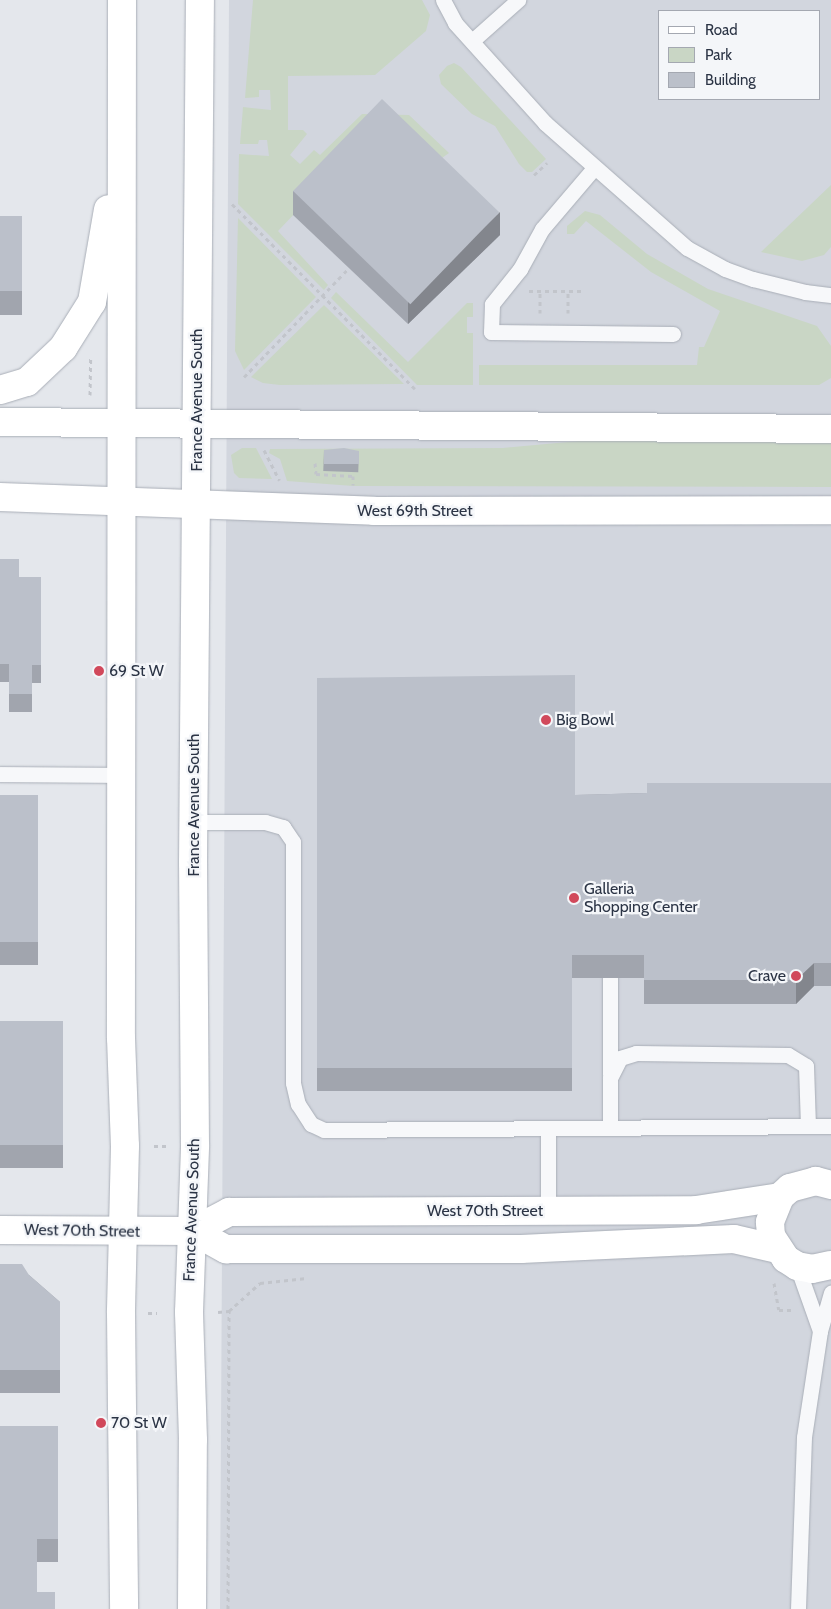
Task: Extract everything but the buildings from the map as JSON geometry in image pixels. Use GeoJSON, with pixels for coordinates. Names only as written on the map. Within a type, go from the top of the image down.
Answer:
{"type":"FeatureCollection","features":[{"type":"Feature","properties":{"kind":"main road"},"geometry":{"type":"LineString","coordinates":[[122,0],[121,775],[125,1146],[122,1232],[124,1609]]}},
{"type":"Feature","properties":{"kind":"main road","name":"France Avenue South"},"geometry":{"type":"LineString","coordinates":[[192,1609],[193,1440],[189,1312],[193,1231],[193,822],[200,0]]}},
{"type":"Feature","properties":{"kind":"main road"},"geometry":{"type":"LineString","coordinates":[[0,390],[27,382],[63,348],[92,302],[121,136]]}},
{"type":"Feature","properties":{"kind":"main road"},"geometry":{"type":"LineString","coordinates":[[0,422],[121,425],[831,429]]}},
{"type":"Feature","properties":{"kind":"main road","name":"West 69th Street"},"geometry":{"type":"LineString","coordinates":[[0,497],[374,511],[831,510]]}},
{"type":"Feature","properties":{"kind":"main road"},"geometry":{"type":"LineString","coordinates":[[787,1257],[770,1222],[780,1197],[802,1183],[816,1181],[831,1185]]}},
{"type":"Feature","properties":{"kind":"main road","name":"West 70th Street"},"geometry":{"type":"LineString","coordinates":[[0,1230],[193,1231],[228,1212],[696,1210],[780,1197]]}},
{"type":"Feature","properties":{"kind":"main road","name":"West 70th Street"},"geometry":{"type":"LineString","coordinates":[[193,1231],[226,1249],[521,1249],[734,1239],[787,1257],[812,1269],[831,1265]]}},
{"type":"Feature","properties":{"kind":"lane"},"geometry":{"type":"LineString","coordinates":[[442,0],[454,22],[545,123],[686,248],[713,263],[754,279],[805,292],[831,295]]}},
{"type":"Feature","properties":{"kind":"lane"},"geometry":{"type":"LineString","coordinates":[[472,41],[518,0]]}},
{"type":"Feature","properties":{"kind":"lane"},"geometry":{"type":"LineString","coordinates":[[594,168],[542,229],[520,270],[492,304],[491,332],[673,334]]}},
{"type":"Feature","properties":{"kind":"lane"},"geometry":{"type":"LineString","coordinates":[[0,774],[121,775]]}},
{"type":"Feature","properties":{"kind":"lane"},"geometry":{"type":"LineString","coordinates":[[193,822],[265,822],[283,827],[293,842],[293,1083],[298,1104],[311,1124],[324,1130],[831,1126]]}},
{"type":"Feature","properties":{"kind":"lane"},"geometry":{"type":"LineString","coordinates":[[610,978],[610,1128]]}},
{"type":"Feature","properties":{"kind":"lane"},"geometry":{"type":"LineString","coordinates":[[610,1078],[620,1058],[636,1052],[788,1055],[806,1066],[808,1126]]}},
{"type":"Feature","properties":{"kind":"lane"},"geometry":{"type":"LineString","coordinates":[[548,1128],[548,1211]]}},
{"type":"Feature","properties":{"kind":"lane"},"geometry":{"type":"LineString","coordinates":[[787,1257],[820,1331]]}},
{"type":"Feature","properties":{"kind":"lane"},"geometry":{"type":"LineString","coordinates":[[798,1609],[804,1437],[820,1331],[831,1293]]}},
{"type":"Feature","properties":{"kind":"path"},"geometry":{"type":"LineString","coordinates":[[534,175],[547,163]]}},
{"type":"Feature","properties":{"kind":"path"},"geometry":{"type":"LineString","coordinates":[[232,204],[415,389]]}},
{"type":"Feature","properties":{"kind":"path"},"geometry":{"type":"LineString","coordinates":[[244,377],[350,268]]}},
{"type":"Feature","properties":{"kind":"path"},"geometry":{"type":"LineString","coordinates":[[529,291],[581,291]]}},
{"type":"Feature","properties":{"kind":"path"},"geometry":{"type":"LineString","coordinates":[[90,395],[91,348]]}},
{"type":"Feature","properties":{"kind":"path"},"geometry":{"type":"LineString","coordinates":[[264,449],[279,481]]}},
{"type":"Feature","properties":{"kind":"path"},"geometry":{"type":"LineString","coordinates":[[315,463],[316,474],[353,476]]}},
{"type":"Feature","properties":{"kind":"path"},"geometry":{"type":"LineString","coordinates":[[353,472],[353,486]]}},
{"type":"Feature","properties":{"kind":"path"},"geometry":{"type":"LineString","coordinates":[[154,1146],[171,1146]]}},
{"type":"Feature","properties":{"kind":"path"},"geometry":{"type":"LineString","coordinates":[[218,1312],[229,1311],[260,1283]]}},
{"type":"Feature","properties":{"kind":"path"},"geometry":{"type":"LineString","coordinates":[[228,1609],[229,1311]]}},
{"type":"Feature","properties":{"kind":"shaded area"},"geometry":{"type":"Polygon","coordinates":[[[229,0],[831,0],[831,1609],[220,1609],[229,0]]]}},
{"type":"Feature","properties":{"kind":"green space"},"geometry":{"type":"Polygon","coordinates":[[[253,0],[422,0],[430,15],[426,31],[375,75],[288,76],[288,130],[303,130],[307,134],[290,155],[300,164],[314,150],[320,155],[362,114],[409,115],[449,153],[442,158],[382,122],[278,231],[328,285],[324,290],[238,204],[239,154],[269,156],[267,140],[259,140],[258,144],[240,144],[243,107],[271,110],[270,90],[259,90],[259,97],[245,98],[253,0]]]}},
{"type":"Feature","properties":{"kind":"green space"},"geometry":{"type":"Polygon","coordinates":[[[454,63],[461,67],[546,159],[532,172],[527,172],[519,164],[495,126],[472,114],[441,84],[439,75],[447,66],[454,63]]]}},
{"type":"Feature","properties":{"kind":"green space"},"geometry":{"type":"Polygon","coordinates":[[[831,185],[831,247],[824,255],[802,261],[761,252],[831,185]]]}},
{"type":"Feature","properties":{"kind":"green space"},"geometry":{"type":"Polygon","coordinates":[[[585,211],[600,215],[647,254],[708,289],[817,326],[831,346],[831,378],[819,385],[479,385],[479,365],[697,365],[699,347],[704,347],[720,311],[651,272],[586,221],[574,234],[567,234],[567,226],[585,211]]]}},
{"type":"Feature","properties":{"kind":"green space"},"geometry":{"type":"Polygon","coordinates":[[[238,218],[316,297],[244,370],[235,351],[238,218]]]}},
{"type":"Feature","properties":{"kind":"green space"},"geometry":{"type":"Polygon","coordinates":[[[336,292],[408,362],[467,303],[473,303],[473,317],[467,317],[467,333],[473,333],[473,385],[417,385],[331,298],[336,292]]]}},
{"type":"Feature","properties":{"kind":"green space"},"geometry":{"type":"Polygon","coordinates":[[[324,305],[404,384],[280,385],[263,383],[251,377],[324,305]]]}},
{"type":"Feature","properties":{"kind":"green space"},"geometry":{"type":"Polygon","coordinates":[[[611,438],[831,441],[831,487],[353,486],[287,481],[280,459],[269,453],[270,449],[503,448],[611,438]]]}},
{"type":"Feature","properties":{"kind":"green space"},"geometry":{"type":"Polygon","coordinates":[[[242,448],[256,448],[272,479],[239,478],[234,473],[231,455],[242,448]]]}},
{"type":"Feature","properties":{"kind":"place","name":"69 St W"},"geometry":{"type":"Point","coordinates":[99,671]}},
{"type":"Feature","properties":{"kind":"place","name":"Big Bowl"},"geometry":{"type":"Point","coordinates":[546,720]}},
{"type":"Feature","properties":{"kind":"place","name":"Galleria Shopping Center"},"geometry":{"type":"Point","coordinates":[574,898]}},
{"type":"Feature","properties":{"kind":"place","name":"Crave"},"geometry":{"type":"Point","coordinates":[796,976]}},
{"type":"Feature","properties":{"kind":"place","name":"70 St W"},"geometry":{"type":"Point","coordinates":[101,1423]}}]}
